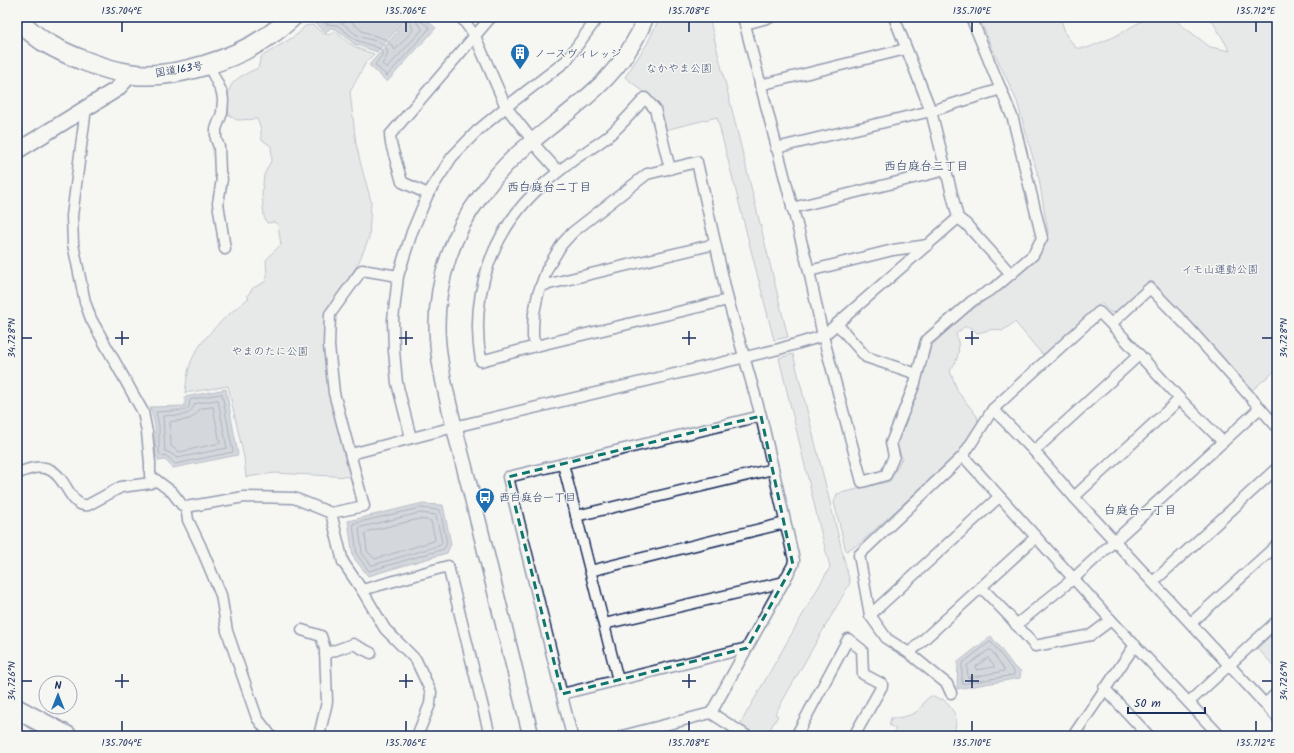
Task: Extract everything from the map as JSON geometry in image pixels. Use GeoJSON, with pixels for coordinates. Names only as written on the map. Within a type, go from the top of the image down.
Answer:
{"type":"FeatureCollection","features":[{"type":"Feature","properties":{"kind":"highway","name":"国道163号"},"geometry":{"type":"LineString","coordinates":[[17,20],[42,40],[69,55],[131,74],[161,74],[194,68],[241,52],[271,35],[292,17]]}},
{"type":"Feature","properties":{"kind":"highway"},"geometry":{"type":"LineString","coordinates":[[17,709],[67,736]]}},
{"type":"Feature","properties":{"kind":"street"},"geometry":{"type":"LineString","coordinates":[[462,17],[475,36],[506,107],[532,142],[558,171]]}},
{"type":"Feature","properties":{"kind":"street"},"geometry":{"type":"LineString","coordinates":[[428,194],[402,182],[391,144],[390,135],[491,17]]}},
{"type":"Feature","properties":{"kind":"street"},"geometry":{"type":"LineString","coordinates":[[411,438],[397,383],[393,320],[398,276],[412,232],[428,194],[452,157],[477,131],[566,61],[598,17]]}},
{"type":"Feature","properties":{"kind":"street"},"geometry":{"type":"LineString","coordinates":[[531,736],[438,357],[438,305],[446,265],[454,242],[477,200],[495,177],[514,158],[606,80],[632,45],[646,17]]}},
{"type":"Feature","properties":{"kind":"street"},"geometry":{"type":"LineString","coordinates":[[771,17],[744,20],[809,271],[823,336],[862,482],[886,475],[894,456],[891,443],[915,383],[926,341],[972,301],[997,286],[1033,255],[1042,238],[1013,119],[971,17]]}},
{"type":"Feature","properties":{"kind":"street"},"geometry":{"type":"LineString","coordinates":[[894,17],[931,111],[958,218],[966,224],[1011,274]]}},
{"type":"Feature","properties":{"kind":"street"},"geometry":{"type":"LineString","coordinates":[[760,85],[906,49]]}},
{"type":"Feature","properties":{"kind":"street"},"geometry":{"type":"LineString","coordinates":[[208,64],[222,93],[223,100],[222,113],[216,129],[216,139],[219,147],[220,172],[222,179],[218,203],[225,249]]}},
{"type":"Feature","properties":{"kind":"street"},"geometry":{"type":"LineString","coordinates":[[17,151],[117,89],[131,74]]}},
{"type":"Feature","properties":{"kind":"street"},"geometry":{"type":"LineString","coordinates":[[776,148],[931,111],[1001,89]]}},
{"type":"Feature","properties":{"kind":"street"},"geometry":{"type":"LineString","coordinates":[[670,169],[655,109],[645,98],[613,132],[558,171],[525,202],[495,245],[485,273],[479,300],[477,320],[477,343],[481,361],[536,346],[728,300]]}},
{"type":"Feature","properties":{"kind":"street"},"geometry":{"type":"LineString","coordinates":[[86,108],[72,216],[73,244],[85,302],[91,319],[143,412],[148,432],[150,476],[172,492],[182,505],[186,507],[244,497],[294,498],[331,513],[364,506],[334,393],[329,346],[330,314],[362,270],[398,276]]}},
{"type":"Feature","properties":{"kind":"street"},"geometry":{"type":"LineString","coordinates":[[536,346],[533,337],[534,313],[547,269],[562,244],[573,232],[647,174],[697,162],[728,300],[761,416],[794,560],[784,582],[711,713],[622,736]]}},
{"type":"Feature","properties":{"kind":"street"},"geometry":{"type":"LineString","coordinates":[[792,208],[946,170]]}},
{"type":"Feature","properties":{"kind":"street"},"geometry":{"type":"LineString","coordinates":[[351,454],[454,427],[745,357],[823,336],[958,218]]}},
{"type":"Feature","properties":{"kind":"street"},"geometry":{"type":"LineString","coordinates":[[541,286],[715,244]]}},
{"type":"Feature","properties":{"kind":"street"},"geometry":{"type":"LineString","coordinates":[[809,271],[893,250],[928,245]]}},
{"type":"Feature","properties":{"kind":"street"},"geometry":{"type":"LineString","coordinates":[[1111,324],[1150,288],[1188,327],[1277,427]]}},
{"type":"Feature","properties":{"kind":"street"},"geometry":{"type":"LineString","coordinates":[[951,693],[947,684],[909,653],[887,639],[870,615],[859,555],[963,456],[993,409],[1099,312],[1138,355],[1222,442]]}},
{"type":"Feature","properties":{"kind":"street"},"geometry":{"type":"LineString","coordinates":[[837,324],[866,357],[917,374]]}},
{"type":"Feature","properties":{"kind":"street"},"geometry":{"type":"LineString","coordinates":[[1034,451],[1138,355]]}},
{"type":"Feature","properties":{"kind":"street"},"geometry":{"type":"LineString","coordinates":[[1074,497],[1180,399]]}},
{"type":"Feature","properties":{"kind":"street"},"geometry":{"type":"LineString","coordinates":[[1016,625],[1074,578],[1260,408]]}},
{"type":"Feature","properties":{"kind":"street"},"geometry":{"type":"LineString","coordinates":[[993,409],[1034,451],[1074,497],[1277,718]]}},
{"type":"Feature","properties":{"kind":"street"},"geometry":{"type":"LineString","coordinates":[[572,736],[508,477],[761,416]]}},
{"type":"Feature","properties":{"kind":"street"},"geometry":{"type":"LineString","coordinates":[[963,456],[1111,620],[1220,736]]}},
{"type":"Feature","properties":{"kind":"street"},"geometry":{"type":"LineString","coordinates":[[562,464],[618,680]]}},
{"type":"Feature","properties":{"kind":"street"},"geometry":{"type":"LineString","coordinates":[[17,474],[26,470],[43,467],[51,470],[58,476],[78,503],[83,505],[88,504],[121,487],[151,483],[156,480]]}},
{"type":"Feature","properties":{"kind":"street"},"geometry":{"type":"LineString","coordinates":[[1153,582],[1277,468]]}},
{"type":"Feature","properties":{"kind":"street"},"geometry":{"type":"LineString","coordinates":[[576,516],[773,469]]}},
{"type":"Feature","properties":{"kind":"street"},"geometry":{"type":"LineString","coordinates":[[870,615],[999,497]]}},
{"type":"Feature","properties":{"kind":"street"},"geometry":{"type":"LineString","coordinates":[[186,507],[188,520],[221,595],[227,631],[257,718],[271,736]]}},
{"type":"Feature","properties":{"kind":"street"},"geometry":{"type":"LineString","coordinates":[[331,513],[343,562],[362,590],[385,629],[416,660],[430,692],[430,704],[417,736]]}},
{"type":"Feature","properties":{"kind":"street"},"geometry":{"type":"LineString","coordinates":[[590,571],[785,523]]}},
{"type":"Feature","properties":{"kind":"street"},"geometry":{"type":"LineString","coordinates":[[909,653],[1036,537]]}},
{"type":"Feature","properties":{"kind":"street"},"geometry":{"type":"LineString","coordinates":[[1191,623],[1277,545]]}},
{"type":"Feature","properties":{"kind":"street"},"geometry":{"type":"LineString","coordinates":[[362,590],[448,566],[490,736]]}},
{"type":"Feature","properties":{"kind":"street"},"geometry":{"type":"LineString","coordinates":[[604,624],[784,582]]}},
{"type":"Feature","properties":{"kind":"street"},"geometry":{"type":"LineString","coordinates":[[981,587],[1035,646],[1091,635],[1111,620]]}},
{"type":"Feature","properties":{"kind":"street"},"geometry":{"type":"LineString","coordinates":[[1189,702],[1277,621]]}},
{"type":"Feature","properties":{"kind":"street"},"geometry":{"type":"LineString","coordinates":[[302,630],[321,636],[325,654],[327,702],[319,736]]}},
{"type":"Feature","properties":{"kind":"street"},"geometry":{"type":"LineString","coordinates":[[796,736],[848,639],[862,650],[863,674],[882,684],[854,736]]}},
{"type":"Feature","properties":{"kind":"street"},"geometry":{"type":"LineString","coordinates":[[325,654],[353,644],[371,653]]}},
{"type":"Feature","properties":{"kind":"street"},"geometry":{"type":"LineString","coordinates":[[1076,735],[1104,688],[1135,645]]}},
{"type":"Feature","properties":{"kind":"street"},"geometry":{"type":"LineString","coordinates":[[562,694],[747,648]]}},
{"type":"Feature","properties":{"kind":"street"},"geometry":{"type":"LineString","coordinates":[[1104,688],[1149,736]]}},
{"type":"Feature","properties":{"kind":"street"},"geometry":{"type":"LineString","coordinates":[[1265,704],[1277,693]]}},
{"type":"Feature","properties":{"kind":"street"},"geometry":{"type":"LineString","coordinates":[[711,713],[735,733],[746,736]]}},
{"type":"Feature","properties":{"kind":"highlighted area"},"geometry":{"type":"Polygon","coordinates":[[[761,416],[793,565],[747,648],[562,694],[508,477],[761,416]]]}},
{"type":"Feature","properties":{"kind":"green space","name":"なかやま公園"},"geometry":{"type":"Polygon","coordinates":[[[660,17],[709,17],[788,337],[774,340],[717,117],[665,130],[659,104],[625,77],[647,44],[660,17]]]}},
{"type":"Feature","properties":{"kind":"green space","name":"イモ山運動公園"},"geometry":{"type":"Polygon","coordinates":[[[979,17],[1060,17],[1066,35],[1076,48],[1087,48],[1114,37],[1147,18],[1171,17],[1210,47],[1230,51],[1210,17],[1277,17],[1277,369],[1252,390],[1152,281],[1118,313],[1110,312],[1101,303],[1045,354],[1041,353],[1015,322],[1002,331],[994,329],[977,333],[971,327],[964,327],[956,334],[959,349],[957,358],[950,371],[958,392],[977,416],[978,423],[959,453],[859,544],[846,551],[834,502],[837,494],[890,481],[902,458],[896,443],[918,391],[931,346],[966,314],[1002,288],[1037,257],[1049,238],[1039,179],[1017,101],[979,17]]]}},
{"type":"Feature","properties":{"kind":"green space","name":"やまのたに公園"},"geometry":{"type":"Polygon","coordinates":[[[313,25],[322,33],[329,35],[335,31],[353,46],[374,54],[366,62],[350,92],[356,144],[371,201],[369,238],[358,264],[325,315],[325,343],[352,477],[275,473],[246,477],[244,457],[228,386],[185,393],[189,368],[198,348],[223,320],[249,298],[247,296],[253,288],[265,282],[267,275],[266,260],[281,245],[278,225],[274,222],[267,223],[264,217],[262,194],[264,175],[272,159],[271,146],[261,139],[261,129],[257,119],[237,120],[229,115],[229,89],[241,76],[258,68],[261,57],[298,34],[305,26],[313,25]]]}},
{"type":"Feature","properties":{"kind":"green space"},"geometry":{"type":"Polygon","coordinates":[[[793,354],[850,583],[775,714],[778,716],[767,734],[770,736],[756,736],[739,726],[830,567],[779,358],[793,354]]]}},
{"type":"Feature","properties":{"kind":"green space"},"geometry":{"type":"Polygon","coordinates":[[[1277,630],[1277,669],[1257,648],[1277,630]]]}},
{"type":"Feature","properties":{"kind":"green space"},"geometry":{"type":"Polygon","coordinates":[[[932,696],[937,699],[943,699],[953,711],[956,719],[956,736],[893,736],[892,734],[896,729],[889,725],[891,718],[898,718],[913,714],[921,708],[927,698],[932,696]]]}},
{"type":"Feature","properties":{"kind":"water"},"geometry":{"type":"Polygon","coordinates":[[[317,17],[322,19],[324,17],[408,17],[377,52],[354,44],[336,29],[330,28],[326,33],[313,21],[317,17]]]}},
{"type":"Feature","properties":{"kind":"water"},"geometry":{"type":"Polygon","coordinates":[[[410,17],[423,17],[436,28],[387,82],[369,65],[410,17]]]}},
{"type":"Feature","properties":{"kind":"water"},"geometry":{"type":"Polygon","coordinates":[[[226,389],[238,455],[173,468],[165,460],[158,461],[158,457],[155,457],[155,426],[150,407],[185,406],[185,397],[226,389]]]}},
{"type":"Feature","properties":{"kind":"water"},"geometry":{"type":"Polygon","coordinates":[[[419,504],[443,505],[451,544],[447,553],[368,576],[353,557],[348,521],[419,504]]]}},
{"type":"Feature","properties":{"kind":"water"},"geometry":{"type":"Polygon","coordinates":[[[991,636],[1015,668],[1021,671],[1020,678],[957,689],[958,662],[991,636]]]}},
{"type":"Feature","properties":{"kind":"place","name":"ノースヴィレッジ"},"geometry":{"type":"Point","coordinates":[520,70]}},
{"type":"Feature","properties":{"kind":"place","name":"西白庭台一丁目"},"geometry":{"type":"Point","coordinates":[485,514]}},
{"type":"Feature","properties":{"kind":"district","name":"西白庭台三丁目"},"geometry":{"type":"Point","coordinates":[926,166]}},
{"type":"Feature","properties":{"kind":"district","name":"西白庭台二丁目"},"geometry":{"type":"Point","coordinates":[549,187]}},
{"type":"Feature","properties":{"kind":"district","name":"白庭台一丁目"},"geometry":{"type":"Point","coordinates":[1140,510]}}]}
